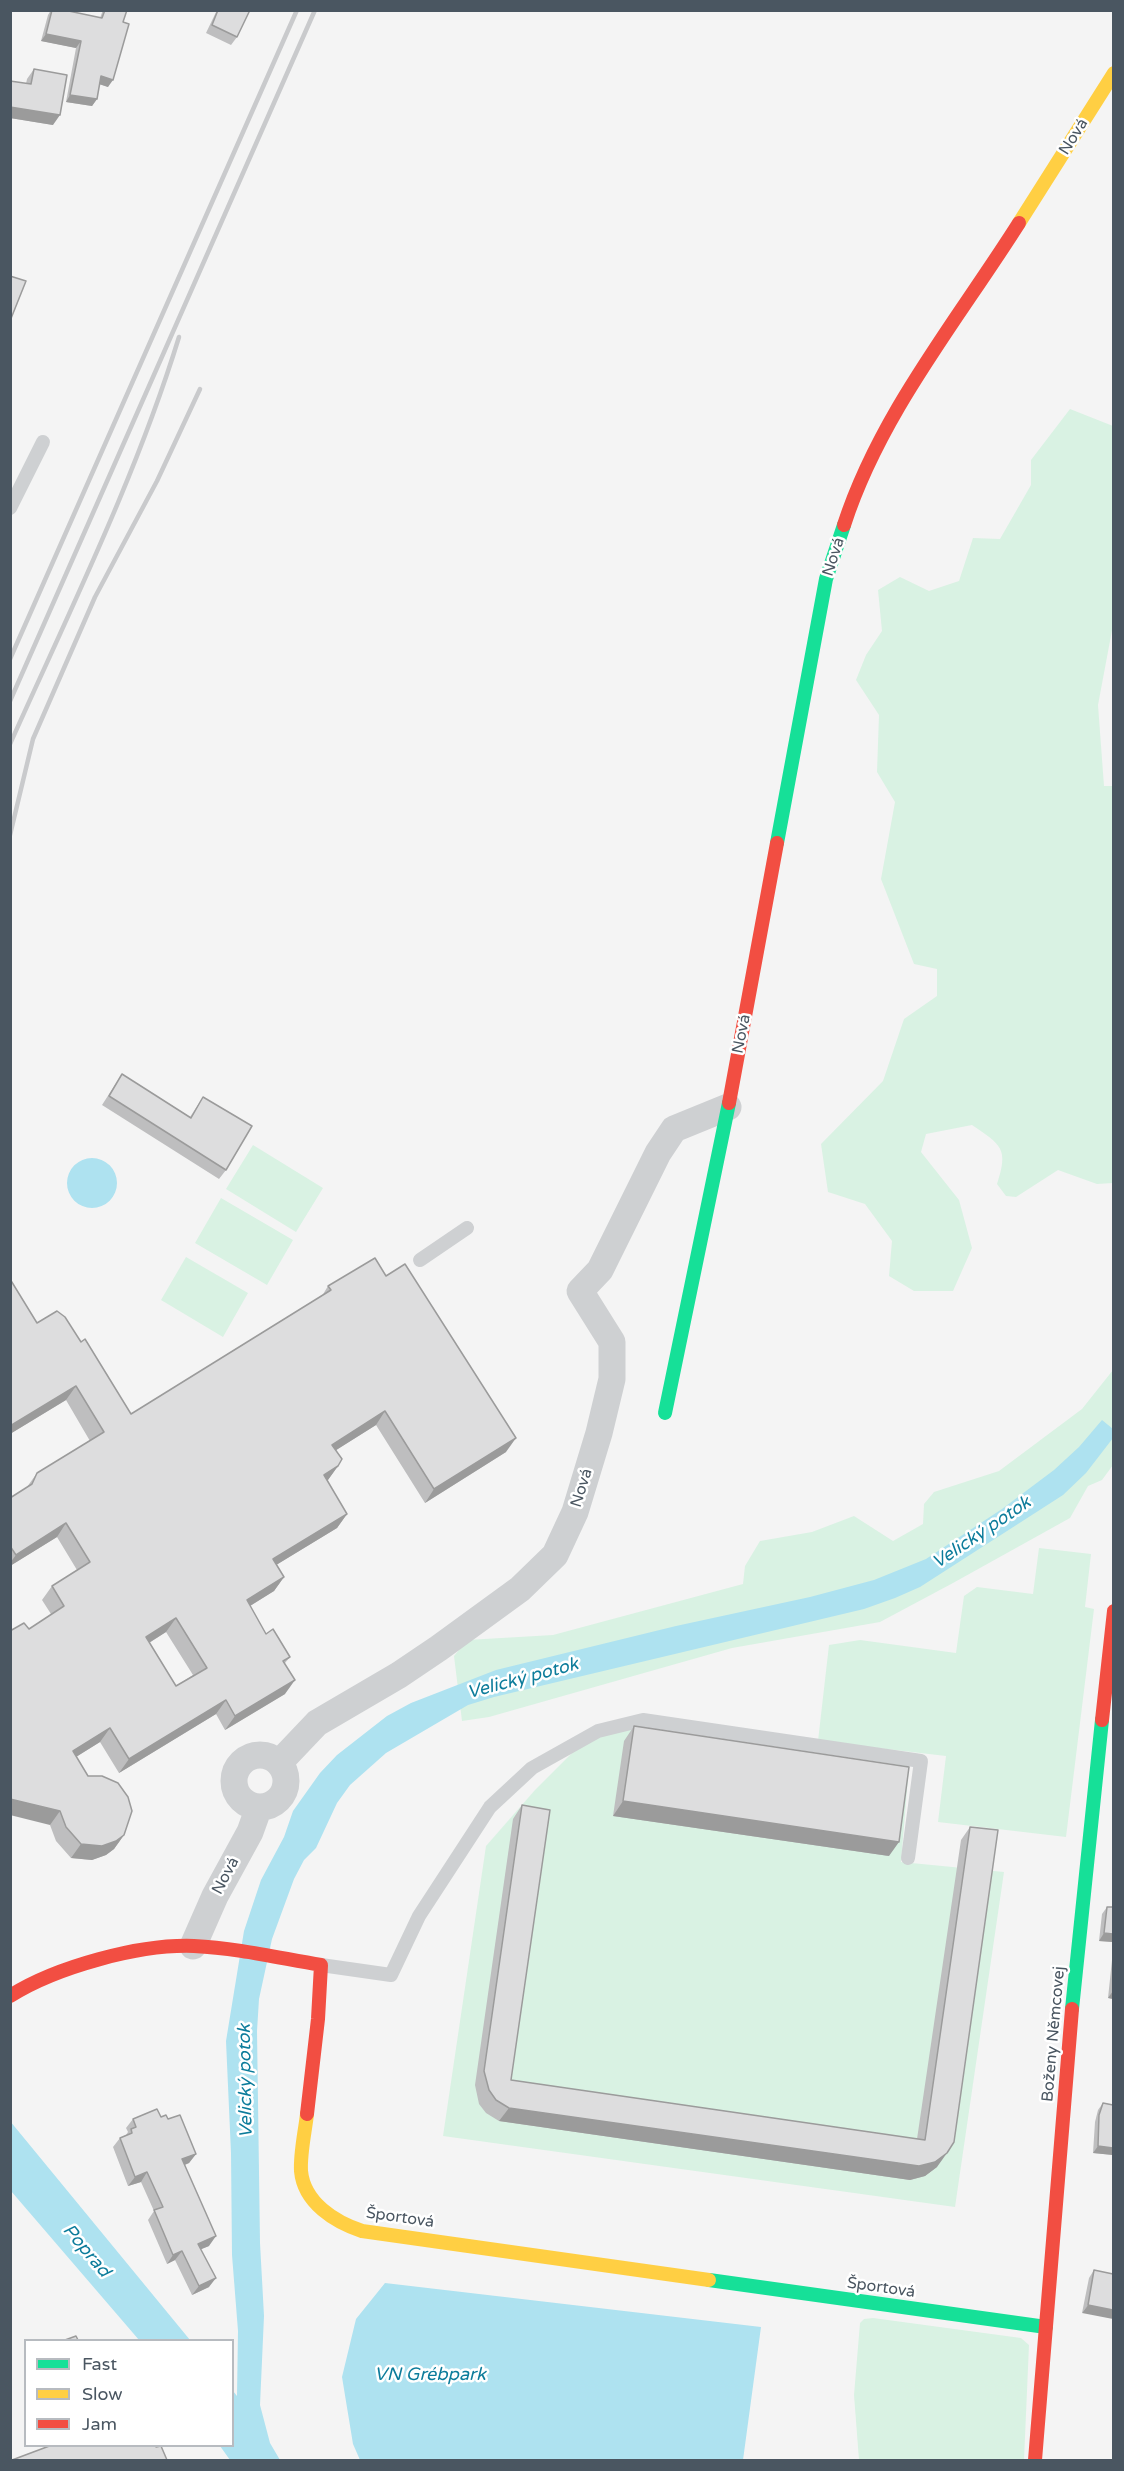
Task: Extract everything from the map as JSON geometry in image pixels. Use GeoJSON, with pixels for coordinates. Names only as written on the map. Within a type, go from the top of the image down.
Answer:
{"type":"FeatureCollection","features":[{"type":"Feature","properties":{"kind":"street","name":"Nová"},"geometry":{"type":"LineString","coordinates":[[664,1413],[728,1107],[826,579],[856,488],[902,401],[1004,247],[1113,73]]}},
{"type":"Feature","properties":{"kind":"street","name":"Nová"},"geometry":{"type":"LineString","coordinates":[[279,1763],[317,1724],[439,1648],[520,1589],[555,1555],[576,1512],[612,1379],[612,1342],[580,1291],[600,1270],[658,1153],[674,1129],[728,1107]]}},
{"type":"Feature","properties":{"kind":"street","name":"Boženy Němcovej"},"geometry":{"type":"LineString","coordinates":[[1035,2460],[1079,1927],[1113,1611]]}},
{"type":"Feature","properties":{"kind":"street"},"geometry":{"type":"LineString","coordinates":[[256,1755],[265,1756],[279,1763],[285,1778],[282,1795],[268,1806],[259,1808],[249,1806],[237,1795],[234,1777],[242,1762],[256,1755]]}},
{"type":"Feature","properties":{"kind":"street","name":"Nová"},"geometry":{"type":"LineString","coordinates":[[193,1946],[215,1896],[250,1832],[259,1808]]}},
{"type":"Feature","properties":{"kind":"street"},"geometry":{"type":"LineString","coordinates":[[10,1996],[34,1982],[66,1969],[144,1950],[193,1946],[321,1965]]}},
{"type":"Feature","properties":{"kind":"street","name":"Športová"},"geometry":{"type":"LineString","coordinates":[[321,1965],[318,2019],[301,2172],[306,2189],[316,2205],[328,2217],[343,2225],[362,2231],[1046,2327]]}},
{"type":"Feature","properties":{"kind":"lane"},"geometry":{"type":"LineString","coordinates":[[10,508],[43,442]]}},
{"type":"Feature","properties":{"kind":"lane"},"geometry":{"type":"LineString","coordinates":[[420,1260],[468,1228]]}},
{"type":"Feature","properties":{"kind":"lane"},"geometry":{"type":"LineString","coordinates":[[321,1965],[391,1976],[419,1916],[490,1807],[532,1768],[598,1731],[643,1720],[921,1761],[908,1858]]}},
{"type":"Feature","properties":{"kind":"green space"},"geometry":{"type":"Polygon","coordinates":[[[1070,409],[1113,426],[1113,625],[1098,705],[1104,786],[1114,786],[1113,1183],[1097,1184],[1058,1170],[1016,1197],[1006,1196],[997,1184],[1001,1172],[1002,1155],[1000,1148],[990,1138],[972,1125],[926,1134],[921,1152],[959,1200],[972,1248],[953,1291],[914,1291],[889,1276],[892,1241],[865,1204],[828,1192],[821,1144],[883,1081],[904,1019],[937,996],[937,969],[914,964],[881,879],[895,802],[877,772],[879,715],[856,680],[866,655],[882,631],[878,590],[900,577],[929,591],[959,581],[973,538],[1000,539],[1031,485],[1031,460],[1070,409]]]}},
{"type":"Feature","properties":{"kind":"green space"},"geometry":{"type":"Polygon","coordinates":[[[253,1145],[323,1188],[296,1232],[226,1189],[253,1145]]]}},
{"type":"Feature","properties":{"kind":"green space"},"geometry":{"type":"Polygon","coordinates":[[[221,1198],[293,1240],[267,1285],[195,1243],[221,1198]]]}},
{"type":"Feature","properties":{"kind":"green space"},"geometry":{"type":"Polygon","coordinates":[[[186,1257],[248,1293],[223,1337],[161,1300],[186,1257]]]}},
{"type":"Feature","properties":{"kind":"green space"},"geometry":{"type":"Polygon","coordinates":[[[1113,1370],[1113,1465],[1102,1480],[1088,1486],[1070,1518],[953,1583],[880,1622],[732,1648],[489,1717],[462,1721],[454,1656],[467,1640],[553,1635],[743,1584],[745,1566],[760,1541],[812,1532],[854,1516],[893,1541],[923,1524],[924,1504],[934,1492],[999,1471],[1082,1409],[1113,1370]]]}},
{"type":"Feature","properties":{"kind":"green space"},"geometry":{"type":"Polygon","coordinates":[[[1039,1548],[1091,1554],[1085,1607],[1094,1609],[1066,1837],[938,1822],[946,1756],[818,1741],[829,1645],[860,1640],[956,1653],[964,1596],[977,1587],[1033,1594],[1039,1548]]]}},
{"type":"Feature","properties":{"kind":"green space"},"geometry":{"type":"Polygon","coordinates":[[[617,1728],[909,1766],[901,1862],[1004,1872],[955,2207],[443,2136],[486,1846],[535,1790],[577,1748],[617,1728]]]}},
{"type":"Feature","properties":{"kind":"green space"},"geometry":{"type":"Polygon","coordinates":[[[873,2318],[1021,2338],[1029,2345],[1024,2460],[859,2460],[854,2395],[860,2323],[864,2319],[873,2318]]]}},
{"type":"Feature","properties":{"kind":"water"},"geometry":{"type":"Polygon","coordinates":[[[87,1158],[97,1158],[110,1165],[117,1178],[117,1188],[110,1201],[97,1208],[87,1208],[78,1204],[71,1197],[67,1188],[67,1178],[71,1169],[78,1162],[87,1158]]]}},
{"type":"Feature","properties":{"kind":"water","name":"Velický potok"},"geometry":{"type":"Polygon","coordinates":[[[1102,1420],[1113,1429],[1113,1438],[1086,1473],[1063,1495],[920,1587],[864,1609],[468,1705],[386,1753],[350,1785],[337,1803],[316,1848],[304,1860],[294,1879],[272,1939],[259,1999],[257,2031],[260,2243],[264,2316],[260,2405],[270,2443],[280,2460],[230,2460],[221,2447],[234,2447],[234,2392],[237,2396],[238,2331],[232,2255],[231,2153],[226,2041],[244,1931],[261,1880],[284,1837],[293,1811],[320,1773],[337,1755],[387,1716],[411,1703],[496,1670],[676,1626],[810,1597],[874,1580],[926,1559],[1002,1509],[1054,1470],[1079,1447],[1102,1420]]]}},
{"type":"Feature","properties":{"kind":"water","name":"Poprad"},"geometry":{"type":"Polygon","coordinates":[[[10,2121],[189,2339],[138,2339],[11,2191],[10,2121]]]}},
{"type":"Feature","properties":{"kind":"water","name":"VN Grébpark"},"geometry":{"type":"Polygon","coordinates":[[[385,2283],[761,2327],[743,2460],[360,2460],[353,2444],[342,2377],[356,2319],[385,2283]]]}},
{"type":"Feature","properties":{"kind":"building"},"geometry":{"type":"Polygon","coordinates":[[[52,10],[64,10],[102,18],[105,10],[127,10],[123,22],[129,24],[113,80],[101,76],[97,99],[70,95],[81,41],[46,34],[52,10]]]}},
{"type":"Feature","properties":{"kind":"building"},"geometry":{"type":"Polygon","coordinates":[[[218,10],[250,10],[237,37],[212,25],[218,10]]]}},
{"type":"Feature","properties":{"kind":"building"},"geometry":{"type":"Polygon","coordinates":[[[34,69],[67,75],[60,115],[10,107],[10,81],[31,84],[34,69]]]}},
{"type":"Feature","properties":{"kind":"building"},"geometry":{"type":"Polygon","coordinates":[[[10,276],[26,281],[10,321],[10,276]]]}},
{"type":"Feature","properties":{"kind":"building"},"geometry":{"type":"Polygon","coordinates":[[[122,1074],[191,1118],[203,1097],[252,1126],[226,1170],[109,1096],[122,1074]]]}},
{"type":"Feature","properties":{"kind":"building"},"geometry":{"type":"Polygon","coordinates":[[[375,1258],[386,1276],[405,1264],[516,1438],[434,1489],[385,1411],[332,1445],[342,1459],[338,1466],[324,1475],[347,1514],[273,1559],[284,1577],[247,1600],[266,1634],[273,1629],[290,1657],[283,1661],[295,1680],[235,1716],[226,1700],[129,1759],[110,1728],[73,1751],[88,1776],[102,1776],[118,1783],[128,1797],[132,1811],[124,1835],[116,1841],[102,1846],[81,1844],[66,1827],[60,1811],[10,1799],[10,1631],[24,1623],[29,1629],[64,1606],[52,1586],[90,1562],[66,1523],[16,1555],[10,1546],[10,1498],[32,1484],[37,1473],[104,1432],[76,1386],[10,1426],[10,1279],[37,1323],[57,1311],[65,1317],[81,1342],[85,1339],[131,1414],[331,1290],[328,1286],[375,1258]],[[176,1618],[146,1637],[176,1686],[207,1668],[176,1618]]]}},
{"type":"Feature","properties":{"kind":"building"},"geometry":{"type":"Polygon","coordinates":[[[634,1726],[909,1767],[899,1842],[623,1801],[634,1726]]]}},
{"type":"Feature","properties":{"kind":"building"},"geometry":{"type":"Polygon","coordinates":[[[522,1805],[550,1810],[511,2080],[925,2140],[970,1827],[998,1830],[954,2142],[947,2153],[935,2162],[919,2166],[509,2108],[496,2100],[489,2090],[484,2071],[522,1805]]]}},
{"type":"Feature","properties":{"kind":"building"},"geometry":{"type":"Polygon","coordinates":[[[1107,1907],[1113,1907],[1113,1934],[1104,1933],[1107,1907]]]}},
{"type":"Feature","properties":{"kind":"building"},"geometry":{"type":"Polygon","coordinates":[[[1103,2103],[1113,2105],[1113,2148],[1098,2146],[1099,2115],[1103,2103]]]}},
{"type":"Feature","properties":{"kind":"building"},"geometry":{"type":"Polygon","coordinates":[[[157,2109],[161,2117],[166,2115],[168,2119],[180,2115],[196,2154],[182,2159],[216,2236],[198,2244],[216,2278],[199,2286],[182,2251],[173,2255],[154,2210],[163,2207],[147,2172],[135,2177],[120,2138],[132,2133],[131,2129],[136,2127],[133,2119],[157,2109]]]}},
{"type":"Feature","properties":{"kind":"building"},"geometry":{"type":"Polygon","coordinates":[[[1094,2270],[1113,2274],[1113,2310],[1088,2305],[1094,2270]]]}},
{"type":"Feature","properties":{"kind":"building"},"geometry":{"type":"Polygon","coordinates":[[[47,2447],[161,2447],[167,2460],[12,2460],[47,2447]]]}},
{"type":"Feature","properties":{"kind":"railway"},"geometry":{"type":"LineString","coordinates":[[10,659],[297,10]]}},
{"type":"Feature","properties":{"kind":"railway"},"geometry":{"type":"LineString","coordinates":[[10,701],[315,10]]}},
{"type":"Feature","properties":{"kind":"railway"},"geometry":{"type":"LineString","coordinates":[[10,744],[122,492],[143,441],[179,337]]}},
{"type":"Feature","properties":{"kind":"railway"},"geometry":{"type":"LineString","coordinates":[[10,835],[33,739],[95,597],[157,481],[200,389]]}},
{"type":"Feature","properties":{"kind":"traffic: fast"},"geometry":{"type":"LineString","coordinates":[[777,843],[826,579],[844,525]]}},
{"type":"Feature","properties":{"kind":"traffic: fast"},"geometry":{"type":"LineString","coordinates":[[665,1413],[729,1103]]}},
{"type":"Feature","properties":{"kind":"traffic: fast"},"geometry":{"type":"LineString","coordinates":[[1072,2009],[1102,1720]]}},
{"type":"Feature","properties":{"kind":"traffic: fast"},"geometry":{"type":"LineString","coordinates":[[709,2280],[1046,2327]]}},
{"type":"Feature","properties":{"kind":"traffic: slow"},"geometry":{"type":"LineString","coordinates":[[1019,223],[1114,73]]}},
{"type":"Feature","properties":{"kind":"traffic: slow"},"geometry":{"type":"LineString","coordinates":[[307,2114],[301,2157],[303,2182],[314,2202],[322,2210],[352,2227],[362,2231],[709,2280]]}},
{"type":"Feature","properties":{"kind":"traffic: jam"},"geometry":{"type":"LineString","coordinates":[[844,525],[859,484],[899,407],[1019,223]]}},
{"type":"Feature","properties":{"kind":"traffic: jam"},"geometry":{"type":"LineString","coordinates":[[729,1103],[777,843]]}},
{"type":"Feature","properties":{"kind":"traffic: jam"},"geometry":{"type":"LineString","coordinates":[[1102,1720],[1114,1611]]}},
{"type":"Feature","properties":{"kind":"traffic: jam"},"geometry":{"type":"LineString","coordinates":[[10,1996],[50,1976],[99,1959],[172,1946],[226,1949],[321,1965],[318,2019],[307,2114]]}},
{"type":"Feature","properties":{"kind":"traffic: jam"},"geometry":{"type":"LineString","coordinates":[[1035,2460],[1072,2009]]}}]}
